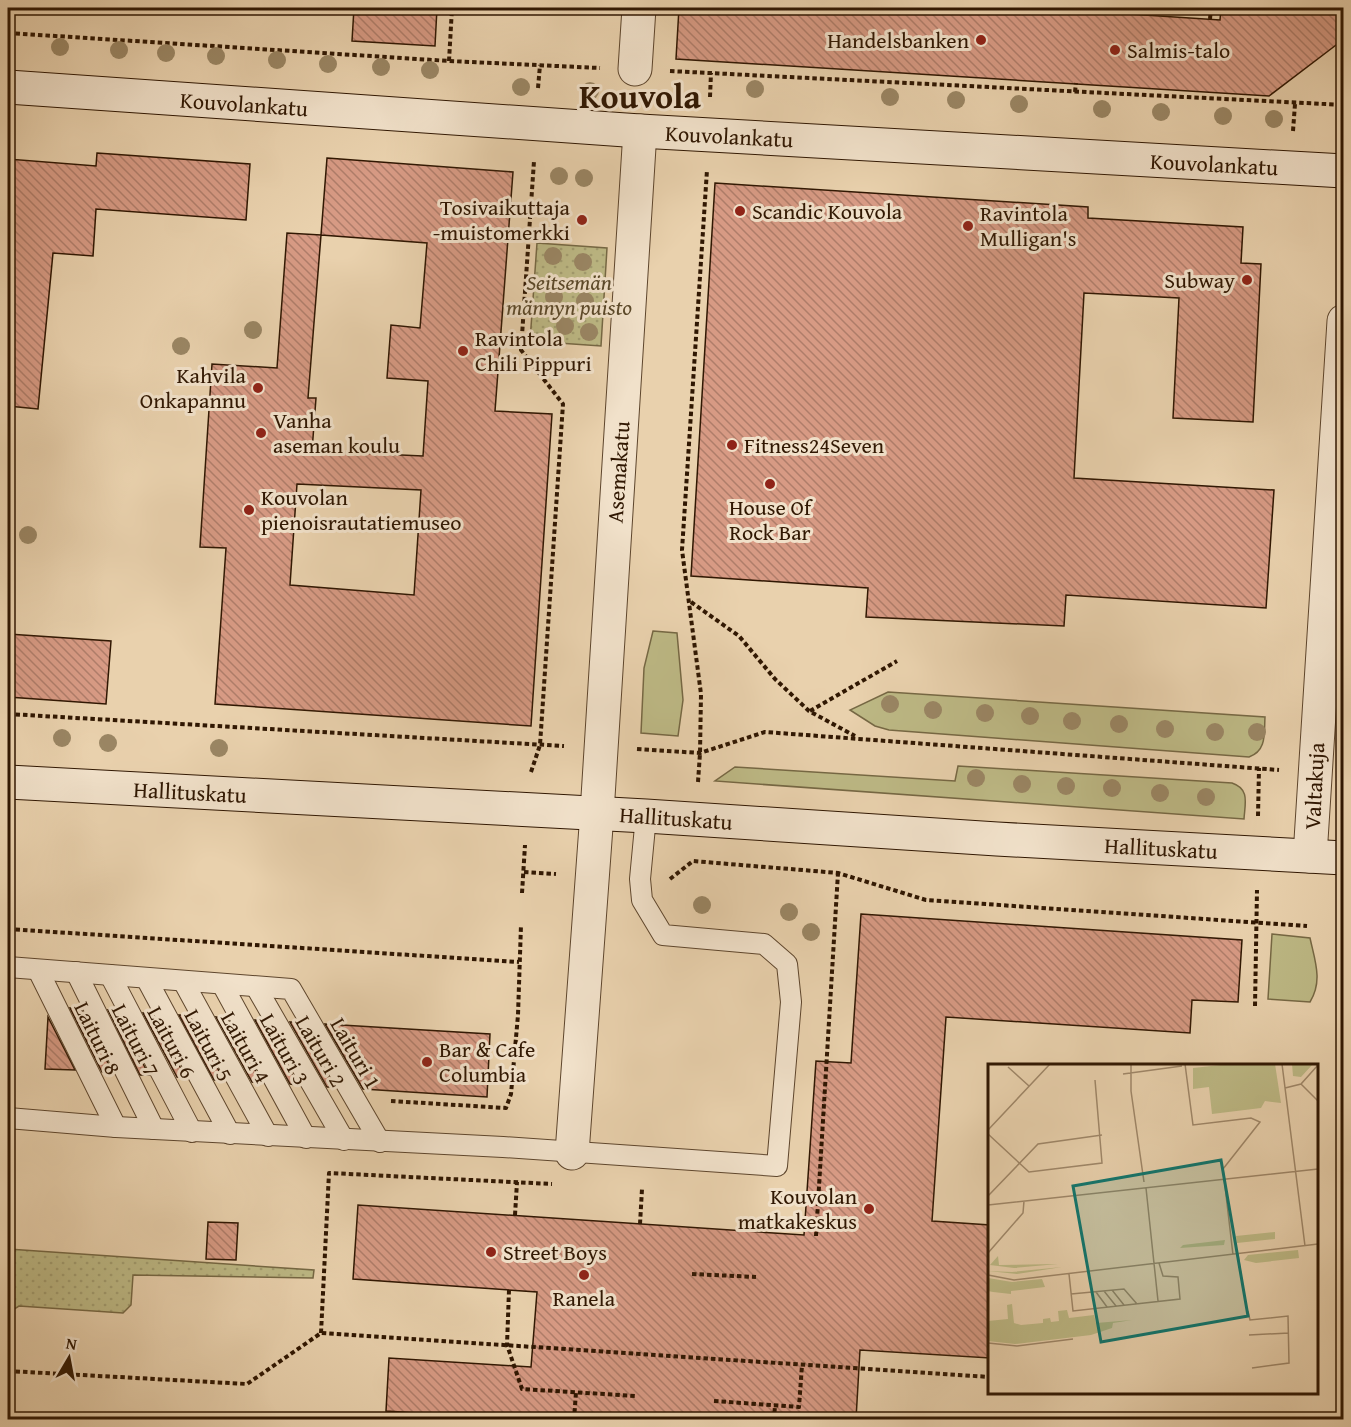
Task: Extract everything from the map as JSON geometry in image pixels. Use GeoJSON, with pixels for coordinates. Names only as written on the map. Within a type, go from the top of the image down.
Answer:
{"type":"FeatureCollection","features":[{"type":"Feature","properties":{"kind":"street"},"geometry":{"type":"LineString","coordinates":[[635,69],[639,8]]}},
{"type":"Feature","properties":{"kind":"street","name":"Kouvolankatu"},"geometry":{"type":"LineString","coordinates":[[8,87],[640,131],[1344,171]]}},
{"type":"Feature","properties":{"kind":"street","name":"Asemakatu"},"geometry":{"type":"LineString","coordinates":[[572,1153],[597,813],[640,131]]}},
{"type":"Feature","properties":{"kind":"street","name":"Valtakuja"},"geometry":{"type":"LineString","coordinates":[[1310,856],[1344,321]]}},
{"type":"Feature","properties":{"kind":"street","name":"Hallituskatu"},"geometry":{"type":"LineString","coordinates":[[8,782],[597,813],[997,839],[1344,858]]}},
{"type":"Feature","properties":{"kind":"lane"},"geometry":{"type":"LineString","coordinates":[[8,1118],[116,1127],[777,1166],[791,1002],[787,964],[764,944],[663,934],[642,900],[640,879],[646,816]]}},
{"type":"Feature","properties":{"kind":"lane"},"geometry":{"type":"LineString","coordinates":[[8,967],[256,987]]}},
{"type":"Feature","properties":{"kind":"lane","name":"Laituri 8"},"geometry":{"type":"LineString","coordinates":[[38,970],[116,1127]]}},
{"type":"Feature","properties":{"kind":"lane","name":"Laituri 7"},"geometry":{"type":"LineString","coordinates":[[76,972],[154,1129]]}},
{"type":"Feature","properties":{"kind":"lane","name":"Laituri 6"},"geometry":{"type":"LineString","coordinates":[[110,975],[192,1131]]}},
{"type":"Feature","properties":{"kind":"lane","name":"Laituri 5"},"geometry":{"type":"LineString","coordinates":[[146,978],[230,1134]]}},
{"type":"Feature","properties":{"kind":"lane","name":"Laituri 4"},"geometry":{"type":"LineString","coordinates":[[183,981],[268,1136]]}},
{"type":"Feature","properties":{"kind":"lane","name":"Laituri 3"},"geometry":{"type":"LineString","coordinates":[[222,984],[306,1138]]}},
{"type":"Feature","properties":{"kind":"lane","name":"Laituri 1"},"geometry":{"type":"LineString","coordinates":[[256,987],[291,989],[380,1142]]}},
{"type":"Feature","properties":{"kind":"lane","name":"Laituri 2"},"geometry":{"type":"LineString","coordinates":[[256,987],[344,1140]]}},
{"type":"Feature","properties":{"kind":"path"},"geometry":{"type":"LineString","coordinates":[[449,61],[452,8]]}},
{"type":"Feature","properties":{"kind":"path"},"geometry":{"type":"LineString","coordinates":[[1210,19],[1211,8]]}},
{"type":"Feature","properties":{"kind":"path"},"geometry":{"type":"LineString","coordinates":[[8,33],[449,61],[1344,105]]}},
{"type":"Feature","properties":{"kind":"path"},"geometry":{"type":"LineString","coordinates":[[1076,83],[1076,92]]}},
{"type":"Feature","properties":{"kind":"path"},"geometry":{"type":"LineString","coordinates":[[1204,99],[1205,92]]}},
{"type":"Feature","properties":{"kind":"path"},"geometry":{"type":"LineString","coordinates":[[1293,138],[1295,104]]}},
{"type":"Feature","properties":{"kind":"path"},"geometry":{"type":"LineString","coordinates":[[531,771],[540,745],[564,404],[521,350],[534,166]]}},
{"type":"Feature","properties":{"kind":"path"},"geometry":{"type":"LineString","coordinates":[[698,780],[701,693],[682,550],[706,174]]}},
{"type":"Feature","properties":{"kind":"path"},"geometry":{"type":"LineString","coordinates":[[690,602],[739,636],[775,679],[809,711],[858,737]]}},
{"type":"Feature","properties":{"kind":"path"},"geometry":{"type":"LineString","coordinates":[[809,711],[897,661]]}},
{"type":"Feature","properties":{"kind":"path"},"geometry":{"type":"LineString","coordinates":[[8,714],[570,746]]}},
{"type":"Feature","properties":{"kind":"path"},"geometry":{"type":"LineString","coordinates":[[651,750],[700,753],[765,732],[858,737],[1273,770]]}},
{"type":"Feature","properties":{"kind":"path"},"geometry":{"type":"LineString","coordinates":[[1257,819],[1259,768]]}},
{"type":"Feature","properties":{"kind":"path"},"geometry":{"type":"LineString","coordinates":[[522,893],[525,848]]}},
{"type":"Feature","properties":{"kind":"path"},"geometry":{"type":"LineString","coordinates":[[668,881],[693,861],[838,873],[926,900],[1307,926]]}},
{"type":"Feature","properties":{"kind":"path"},"geometry":{"type":"LineString","coordinates":[[816,1236],[838,873]]}},
{"type":"Feature","properties":{"kind":"path"},"geometry":{"type":"LineString","coordinates":[[1255,1006],[1257,883]]}},
{"type":"Feature","properties":{"kind":"path"},"geometry":{"type":"LineString","coordinates":[[380,1100],[506,1108],[512,1094],[522,925]]}},
{"type":"Feature","properties":{"kind":"path"},"geometry":{"type":"LineString","coordinates":[[8,929],[519,962]]}},
{"type":"Feature","properties":{"kind":"path"},"geometry":{"type":"LineString","coordinates":[[280,946],[286,956]]}},
{"type":"Feature","properties":{"kind":"path"},"geometry":{"type":"LineString","coordinates":[[321,1333],[329,1173],[517,1182],[515,1215]]}},
{"type":"Feature","properties":{"kind":"path"},"geometry":{"type":"LineString","coordinates":[[640,1224],[642,1190]]}},
{"type":"Feature","properties":{"kind":"path"},"geometry":{"type":"LineString","coordinates":[[807,1200],[818,1200]]}},
{"type":"Feature","properties":{"kind":"path"},"geometry":{"type":"LineString","coordinates":[[692,1274],[756,1277]]}},
{"type":"Feature","properties":{"kind":"path"},"geometry":{"type":"LineString","coordinates":[[509,1290],[507,1345],[522,1389],[636,1396]]}},
{"type":"Feature","properties":{"kind":"path"},"geometry":{"type":"LineString","coordinates":[[8,1371],[247,1384],[321,1333],[988,1377]]}},
{"type":"Feature","properties":{"kind":"path"},"geometry":{"type":"LineString","coordinates":[[714,1401],[799,1407],[802,1365]]}},
{"type":"Feature","properties":{"kind":"path"},"geometry":{"type":"LineString","coordinates":[[574,1419],[576,1392]]}},
{"type":"Feature","properties":{"kind":"path"},"geometry":{"type":"LineString","coordinates":[[774,1419],[775,1405]]}},
{"type":"Feature","properties":{"kind":"green space","name":"Seitsemän männyn puisto"},"geometry":{"type":"Polygon","coordinates":[[[537,243],[607,248],[601,346],[530,341],[537,243]]]}},
{"type":"Feature","properties":{"kind":"green space"},"geometry":{"type":"Polygon","coordinates":[[[653,631],[677,633],[683,700],[678,736],[641,733],[644,668],[653,631]]]}},
{"type":"Feature","properties":{"kind":"green space"},"geometry":{"type":"Polygon","coordinates":[[[888,692],[1265,717],[1264,735],[1262,746],[1249,757],[889,730],[875,726],[850,710],[888,692]]]}},
{"type":"Feature","properties":{"kind":"green space"},"geometry":{"type":"Polygon","coordinates":[[[958,766],[1232,783],[1244,793],[1244,819],[715,781],[735,767],[955,781],[958,766]]]}},
{"type":"Feature","properties":{"kind":"green space"},"geometry":{"type":"Polygon","coordinates":[[[1272,934],[1310,938],[1317,979],[1310,1002],[1268,999],[1272,934]]]}},
{"type":"Feature","properties":{"kind":"green space"},"geometry":{"type":"Polygon","coordinates":[[[8,1249],[314,1270],[313,1278],[133,1275],[131,1305],[123,1313],[19,1306],[8,1313],[8,1249]]]}},
{"type":"Feature","properties":{"kind":"building"},"geometry":{"type":"Polygon","coordinates":[[[354,8],[437,8],[435,46],[352,41],[354,8]]]}},
{"type":"Feature","properties":{"kind":"building"},"geometry":{"type":"Polygon","coordinates":[[[679,8],[1068,8],[1068,10],[1220,20],[1221,8],[1344,8],[1344,39],[1269,96],[676,59],[679,8]]]}},
{"type":"Feature","properties":{"kind":"building"},"geometry":{"type":"Polygon","coordinates":[[[97,153],[250,164],[246,220],[96,209],[93,256],[53,253],[38,409],[8,406],[8,159],[96,166],[97,153]]]}},
{"type":"Feature","properties":{"kind":"building"},"geometry":{"type":"Polygon","coordinates":[[[327,158],[513,172],[495,411],[552,414],[531,726],[215,704],[226,548],[200,547],[212,364],[277,368],[287,233],[321,235],[327,158]],[[321,235],[308,398],[316,398],[312,451],[423,456],[428,381],[387,378],[391,325],[420,328],[427,243],[321,235]],[[297,484],[290,585],[414,595],[421,490],[297,484]]]}},
{"type":"Feature","properties":{"kind":"building"},"geometry":{"type":"Polygon","coordinates":[[[715,183],[1088,207],[1088,218],[1243,227],[1241,263],[1261,264],[1253,422],[1173,418],[1179,298],[1084,293],[1074,478],[1274,490],[1266,608],[1066,595],[1064,626],[866,617],[868,588],[691,576],[715,183]]]}},
{"type":"Feature","properties":{"kind":"building"},"geometry":{"type":"Polygon","coordinates":[[[8,634],[111,641],[106,704],[8,697],[8,634]]]}},
{"type":"Feature","properties":{"kind":"building"},"geometry":{"type":"Polygon","coordinates":[[[861,914],[1242,940],[1238,1002],[1192,1000],[1190,1033],[946,1017],[932,1221],[988,1225],[988,1358],[860,1350],[856,1419],[508,1419],[386,1411],[389,1358],[531,1367],[537,1292],[353,1279],[358,1205],[804,1235],[816,1061],[851,1063],[861,914]]]}},
{"type":"Feature","properties":{"kind":"building"},"geometry":{"type":"Polygon","coordinates":[[[70,1008],[81,1009],[113,1073],[102,1072],[70,1008]]]}},
{"type":"Feature","properties":{"kind":"building"},"geometry":{"type":"Polygon","coordinates":[[[108,1010],[115,1011],[149,1075],[140,1075],[108,1010]]]}},
{"type":"Feature","properties":{"kind":"building"},"geometry":{"type":"Polygon","coordinates":[[[143,1013],[151,1013],[186,1078],[177,1077],[143,1013]]]}},
{"type":"Feature","properties":{"kind":"building"},"geometry":{"type":"Polygon","coordinates":[[[179,1015],[188,1015],[224,1080],[214,1080],[179,1015]]]}},
{"type":"Feature","properties":{"kind":"building"},"geometry":{"type":"Polygon","coordinates":[[[48,1017],[75,1070],[45,1069],[48,1017]]]}},
{"type":"Feature","properties":{"kind":"building"},"geometry":{"type":"Polygon","coordinates":[[[216,1017],[227,1018],[262,1083],[252,1082],[216,1017]]]}},
{"type":"Feature","properties":{"kind":"building"},"geometry":{"type":"Polygon","coordinates":[[[255,1020],[261,1020],[298,1085],[290,1084],[255,1020]]]}},
{"type":"Feature","properties":{"kind":"building"},"geometry":{"type":"Polygon","coordinates":[[[290,1022],[296,1022],[334,1087],[327,1087],[290,1022]]]}},
{"type":"Feature","properties":{"kind":"building","name":"Bar & Cafe Columbia"},"geometry":{"type":"Polygon","coordinates":[[[325,1024],[490,1034],[487,1097],[363,1089],[325,1024]]]}},
{"type":"Feature","properties":{"kind":"building"},"geometry":{"type":"Polygon","coordinates":[[[208,1222],[238,1223],[236,1260],[206,1259],[208,1222]]]}},
{"type":"Feature","properties":{"kind":"place","name":"Handelsbanken"},"geometry":{"type":"Point","coordinates":[981,40]}},
{"type":"Feature","properties":{"kind":"place","name":"Salmis-talo"},"geometry":{"type":"Point","coordinates":[1115,50]}},
{"type":"Feature","properties":{"kind":"place","name":"Scandic Kouvola"},"geometry":{"type":"Point","coordinates":[740,211]}},
{"type":"Feature","properties":{"kind":"place","name":"Tosivaikuttaja -muistomerkki"},"geometry":{"type":"Point","coordinates":[582,220]}},
{"type":"Feature","properties":{"kind":"place","name":"Ravintola Mulligan's"},"geometry":{"type":"Point","coordinates":[968,226]}},
{"type":"Feature","properties":{"kind":"place","name":"Subway"},"geometry":{"type":"Point","coordinates":[1247,280]}},
{"type":"Feature","properties":{"kind":"place","name":"Ravintola Chili Pippuri"},"geometry":{"type":"Point","coordinates":[463,351]}},
{"type":"Feature","properties":{"kind":"place","name":"Kahvila Onkapannu"},"geometry":{"type":"Point","coordinates":[258,388]}},
{"type":"Feature","properties":{"kind":"place","name":"Vanha aseman koulu"},"geometry":{"type":"Point","coordinates":[261,433]}},
{"type":"Feature","properties":{"kind":"place","name":"Fitness24Seven"},"geometry":{"type":"Point","coordinates":[732,445]}},
{"type":"Feature","properties":{"kind":"place","name":"House Of Rock Bar"},"geometry":{"type":"Point","coordinates":[770,484]}},
{"type":"Feature","properties":{"kind":"place","name":"Kouvolan pienoisrautatiemuseo"},"geometry":{"type":"Point","coordinates":[249,510]}},
{"type":"Feature","properties":{"kind":"place","name":"Bar & Cafe Columbia"},"geometry":{"type":"Point","coordinates":[427,1062]}},
{"type":"Feature","properties":{"kind":"place","name":"Kouvolan matkakeskus"},"geometry":{"type":"Point","coordinates":[869,1209]}},
{"type":"Feature","properties":{"kind":"place","name":"Street Boys"},"geometry":{"type":"Point","coordinates":[491,1252]}},
{"type":"Feature","properties":{"kind":"place","name":"Ranela"},"geometry":{"type":"Point","coordinates":[584,1275]}},
{"type":"Feature","properties":{"kind":"district","name":"Kouvola"},"geometry":{"type":"Point","coordinates":[640,96]}}]}
